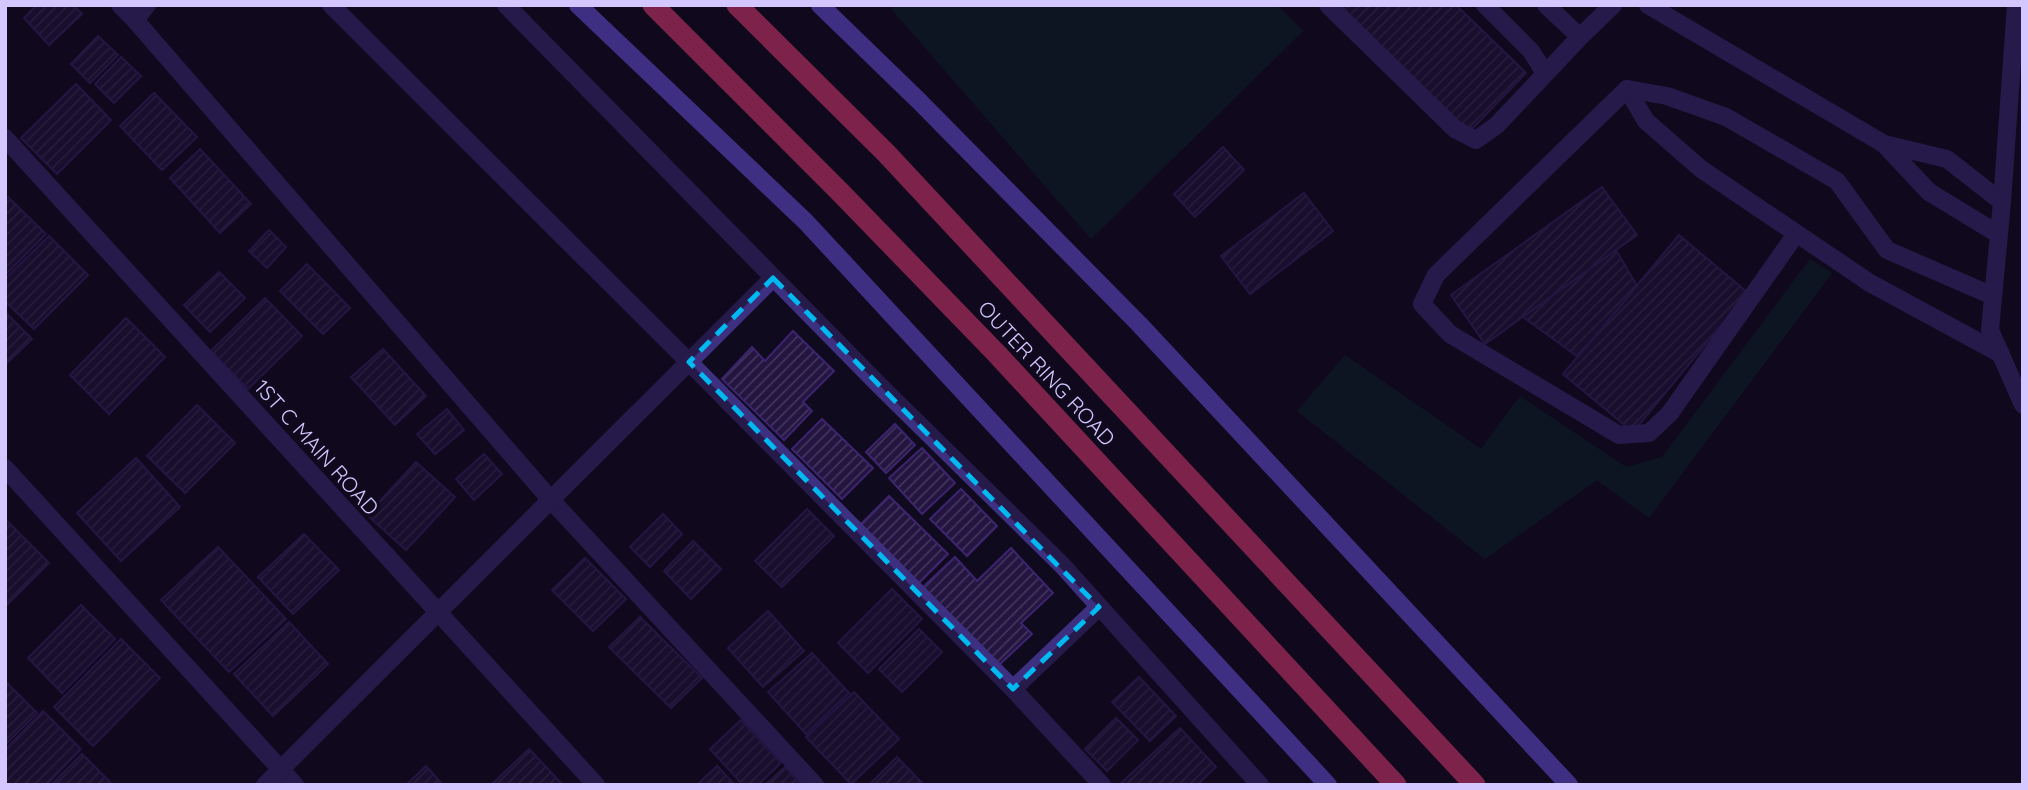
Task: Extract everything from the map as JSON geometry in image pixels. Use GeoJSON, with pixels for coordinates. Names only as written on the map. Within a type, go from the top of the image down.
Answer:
{"type":"FeatureCollection","features":[{"type":"Feature","properties":{"kind":"highway","name":"OUTER RING ROAD"},"geometry":{"type":"LineString","coordinates":[[653,5],[988,345],[1396,785]]}},
{"type":"Feature","properties":{"kind":"highway","name":"OUTER RING ROAD"},"geometry":{"type":"LineString","coordinates":[[737,5],[886,152],[1475,785]]}},
{"type":"Feature","properties":{"kind":"street"},"geometry":{"type":"LineString","coordinates":[[120,5],[551,500],[815,785]]}},
{"type":"Feature","properties":{"kind":"street"},"geometry":{"type":"LineString","coordinates":[[135,20],[147,5]]}},
{"type":"Feature","properties":{"kind":"street"},"geometry":{"type":"LineString","coordinates":[[331,5],[1013,689],[1102,785]]}},
{"type":"Feature","properties":{"kind":"street"},"geometry":{"type":"LineString","coordinates":[[506,5],[773,278],[1062,565],[1260,785]]}},
{"type":"Feature","properties":{"kind":"street"},"geometry":{"type":"LineString","coordinates":[[578,5],[806,222],[1328,785]]}},
{"type":"Feature","properties":{"kind":"street"},"geometry":{"type":"LineString","coordinates":[[820,5],[919,101],[1140,325],[1569,785]]}},
{"type":"Feature","properties":{"kind":"street"},"geometry":{"type":"LineString","coordinates":[[1328,5],[1455,129],[1476,141],[1497,125],[1613,5]]}},
{"type":"Feature","properties":{"kind":"street"},"geometry":{"type":"LineString","coordinates":[[1485,5],[1531,51],[1545,73]]}},
{"type":"Feature","properties":{"kind":"street"},"geometry":{"type":"LineString","coordinates":[[1546,5],[1580,37]]}},
{"type":"Feature","properties":{"kind":"street"},"geometry":{"type":"LineString","coordinates":[[1648,5],[1884,144],[1929,192],[1998,234]]}},
{"type":"Feature","properties":{"kind":"street"},"geometry":{"type":"LineString","coordinates":[[2016,5],[2016,92],[1998,234],[1990,330],[2023,404]]}},
{"type":"Feature","properties":{"kind":"street"},"geometry":{"type":"LineString","coordinates":[[1627,89],[1436,275],[1422,304],[1450,334],[1619,435],[1649,433],[1670,413],[1797,234]]}},
{"type":"Feature","properties":{"kind":"street"},"geometry":{"type":"LineString","coordinates":[[1627,89],[1646,121],[1700,169],[1870,283],[2000,354]]}},
{"type":"Feature","properties":{"kind":"street"},"geometry":{"type":"LineString","coordinates":[[1627,89],[1667,96],[1727,117],[1837,181],[1887,250],[1993,296]]}},
{"type":"Feature","properties":{"kind":"street","name":"1ST C MAIN ROAD"},"geometry":{"type":"LineString","coordinates":[[5,138],[596,785]]}},
{"type":"Feature","properties":{"kind":"street"},"geometry":{"type":"LineString","coordinates":[[1884,144],[1947,159],[2002,202]]}},
{"type":"Feature","properties":{"kind":"street"},"geometry":{"type":"LineString","coordinates":[[265,785],[773,278]]}},
{"type":"Feature","properties":{"kind":"street"},"geometry":{"type":"LineString","coordinates":[[5,468],[295,785]]}},
{"type":"Feature","properties":{"kind":"street"},"geometry":{"type":"LineString","coordinates":[[1013,689],[1100,607]]}},
{"type":"Feature","properties":{"kind":"highlighted area"},"geometry":{"type":"Polygon","coordinates":[[[773,278],[1099,607],[1013,689],[689,362],[773,278]]]}},
{"type":"Feature","properties":{"kind":"green space"},"geometry":{"type":"Polygon","coordinates":[[[888,5],[1277,5],[1303,31],[1091,239],[888,5]]]}},
{"type":"Feature","properties":{"kind":"green space"},"geometry":{"type":"Polygon","coordinates":[[[1810,259],[1832,273],[1649,518],[1597,480],[1485,559],[1297,411],[1345,355],[1481,449],[1520,396],[1626,467],[1662,457],[1810,259]]]}},
{"type":"Feature","properties":{"kind":"building"},"geometry":{"type":"Polygon","coordinates":[[[37,5],[73,5],[82,14],[49,45],[24,18],[37,5]]]}},
{"type":"Feature","properties":{"kind":"building"},"geometry":{"type":"Polygon","coordinates":[[[1337,5],[1456,5],[1526,73],[1468,133],[1337,5]]]}},
{"type":"Feature","properties":{"kind":"building"},"geometry":{"type":"Polygon","coordinates":[[[98,36],[118,55],[90,83],[71,64],[98,36]]]}},
{"type":"Feature","properties":{"kind":"building"},"geometry":{"type":"Polygon","coordinates":[[[121,57],[141,76],[114,103],[95,84],[121,57]]]}},
{"type":"Feature","properties":{"kind":"building"},"geometry":{"type":"Polygon","coordinates":[[[76,84],[111,120],[57,174],[21,138],[76,84]]]}},
{"type":"Feature","properties":{"kind":"building"},"geometry":{"type":"Polygon","coordinates":[[[154,93],[197,137],[162,170],[120,126],[154,93]]]}},
{"type":"Feature","properties":{"kind":"building"},"geometry":{"type":"Polygon","coordinates":[[[1223,147],[1244,170],[1195,217],[1174,194],[1223,147]]]}},
{"type":"Feature","properties":{"kind":"building"},"geometry":{"type":"Polygon","coordinates":[[[200,149],[251,204],[220,233],[170,178],[200,149]]]}},
{"type":"Feature","properties":{"kind":"building"},"geometry":{"type":"Polygon","coordinates":[[[1602,187],[1637,235],[1485,344],[1451,295],[1602,187]]]}},
{"type":"Feature","properties":{"kind":"building"},"geometry":{"type":"Polygon","coordinates":[[[1304,193],[1333,231],[1250,294],[1221,256],[1304,193]]]}},
{"type":"Feature","properties":{"kind":"building"},"geometry":{"type":"Polygon","coordinates":[[[8,197],[46,234],[5,275],[5,199],[8,197]]]}},
{"type":"Feature","properties":{"kind":"building"},"geometry":{"type":"Polygon","coordinates":[[[269,230],[286,247],[267,268],[249,251],[269,230]]]}},
{"type":"Feature","properties":{"kind":"building"},"geometry":{"type":"Polygon","coordinates":[[[1679,235],[1748,293],[1633,432],[1563,374],[1679,235]]]}},
{"type":"Feature","properties":{"kind":"building"},"geometry":{"type":"Polygon","coordinates":[[[49,236],[88,275],[34,329],[5,301],[5,279],[49,236]]]}},
{"type":"Feature","properties":{"kind":"building"},"geometry":{"type":"Polygon","coordinates":[[[1616,250],[1637,286],[1578,357],[1523,317],[1616,250]]]}},
{"type":"Feature","properties":{"kind":"building"},"geometry":{"type":"Polygon","coordinates":[[[307,264],[350,308],[323,334],[280,291],[307,264]]]}},
{"type":"Feature","properties":{"kind":"building"},"geometry":{"type":"Polygon","coordinates":[[[219,272],[245,298],[210,332],[184,305],[219,272]]]}},
{"type":"Feature","properties":{"kind":"building"},"geometry":{"type":"Polygon","coordinates":[[[265,298],[302,336],[248,389],[211,351],[265,298]]]}},
{"type":"Feature","properties":{"kind":"building"},"geometry":{"type":"Polygon","coordinates":[[[5,312],[32,339],[5,365],[5,312]]]}},
{"type":"Feature","properties":{"kind":"building"},"geometry":{"type":"Polygon","coordinates":[[[126,318],[165,357],[109,414],[70,375],[126,318]]]}},
{"type":"Feature","properties":{"kind":"building"},"geometry":{"type":"Polygon","coordinates":[[[793,331],[834,371],[803,402],[812,411],[784,440],[722,379],[752,347],[765,361],[793,331]]]}},
{"type":"Feature","properties":{"kind":"building"},"geometry":{"type":"Polygon","coordinates":[[[383,349],[426,396],[395,425],[351,377],[383,349]]]}},
{"type":"Feature","properties":{"kind":"building"},"geometry":{"type":"Polygon","coordinates":[[[197,405],[235,443],[185,493],[147,456],[197,405]]]}},
{"type":"Feature","properties":{"kind":"building"},"geometry":{"type":"Polygon","coordinates":[[[447,409],[464,430],[435,454],[417,434],[447,409]]]}},
{"type":"Feature","properties":{"kind":"building"},"geometry":{"type":"Polygon","coordinates":[[[822,419],[873,468],[842,499],[792,449],[822,419]]]}},
{"type":"Feature","properties":{"kind":"building"},"geometry":{"type":"Polygon","coordinates":[[[895,424],[915,445],[886,473],[866,452],[895,424]]]}},
{"type":"Feature","properties":{"kind":"building"},"geometry":{"type":"Polygon","coordinates":[[[922,448],[955,483],[922,514],[889,478],[922,448]]]}},
{"type":"Feature","properties":{"kind":"building"},"geometry":{"type":"Polygon","coordinates":[[[484,454],[502,474],[474,500],[456,479],[484,454]]]}},
{"type":"Feature","properties":{"kind":"building"},"geometry":{"type":"Polygon","coordinates":[[[136,458],[180,507],[121,561],[77,513],[136,458]]]}},
{"type":"Feature","properties":{"kind":"building"},"geometry":{"type":"Polygon","coordinates":[[[416,462],[455,497],[406,550],[367,515],[416,462]]]}},
{"type":"Feature","properties":{"kind":"building"},"geometry":{"type":"Polygon","coordinates":[[[961,489],[997,526],[967,556],[930,519],[961,489]]]}},
{"type":"Feature","properties":{"kind":"building"},"geometry":{"type":"Polygon","coordinates":[[[889,496],[948,554],[917,585],[859,526],[889,496]]]}},
{"type":"Feature","properties":{"kind":"building"},"geometry":{"type":"Polygon","coordinates":[[[807,509],[834,536],[782,587],[755,561],[807,509]]]}},
{"type":"Feature","properties":{"kind":"building"},"geometry":{"type":"Polygon","coordinates":[[[663,514],[682,534],[650,567],[630,547],[663,514]]]}},
{"type":"Feature","properties":{"kind":"building"},"geometry":{"type":"Polygon","coordinates":[[[5,522],[49,563],[5,607],[5,522]]]}},
{"type":"Feature","properties":{"kind":"building"},"geometry":{"type":"Polygon","coordinates":[[[304,534],[339,570],[293,614],[258,577],[304,534]]]}},
{"type":"Feature","properties":{"kind":"building"},"geometry":{"type":"Polygon","coordinates":[[[693,541],[721,569],[691,599],[664,571],[693,541]]]}},
{"type":"Feature","properties":{"kind":"building"},"geometry":{"type":"Polygon","coordinates":[[[218,547],[286,619],[229,672],[161,600],[218,547]]]}},
{"type":"Feature","properties":{"kind":"building"},"geometry":{"type":"Polygon","coordinates":[[[1011,548],[1053,593],[1021,623],[1032,634],[998,666],[923,587],[955,557],[977,581],[1011,548]]]}},
{"type":"Feature","properties":{"kind":"building"},"geometry":{"type":"Polygon","coordinates":[[[585,558],[626,599],[593,631],[552,590],[585,558]]]}},
{"type":"Feature","properties":{"kind":"building"},"geometry":{"type":"Polygon","coordinates":[[[892,589],[922,619],[868,673],[838,643],[892,589]]]}},
{"type":"Feature","properties":{"kind":"building"},"geometry":{"type":"Polygon","coordinates":[[[81,605],[115,639],[62,693],[28,658],[81,605]]]}},
{"type":"Feature","properties":{"kind":"building"},"geometry":{"type":"Polygon","coordinates":[[[768,611],[804,651],[763,687],[728,648],[768,611]]]}},
{"type":"Feature","properties":{"kind":"building"},"geometry":{"type":"Polygon","coordinates":[[[640,617],[702,678],[671,708],[609,647],[640,617]]]}},
{"type":"Feature","properties":{"kind":"building"},"geometry":{"type":"Polygon","coordinates":[[[289,622],[328,664],[273,716],[234,674],[289,622]]]}},
{"type":"Feature","properties":{"kind":"building"},"geometry":{"type":"Polygon","coordinates":[[[919,629],[942,652],[902,692],[879,669],[919,629]]]}},
{"type":"Feature","properties":{"kind":"building"},"geometry":{"type":"Polygon","coordinates":[[[121,639],[160,678],[93,746],[54,707],[121,639]]]}},
{"type":"Feature","properties":{"kind":"building"},"geometry":{"type":"Polygon","coordinates":[[[812,653],[849,693],[806,734],[768,692],[812,653]]]}},
{"type":"Feature","properties":{"kind":"building"},"geometry":{"type":"Polygon","coordinates":[[[1139,677],[1176,716],[1150,741],[1112,702],[1139,677]]]}},
{"type":"Feature","properties":{"kind":"building"},"geometry":{"type":"Polygon","coordinates":[[[5,681],[37,713],[5,745],[5,681]]]}},
{"type":"Feature","properties":{"kind":"building"},"geometry":{"type":"Polygon","coordinates":[[[854,692],[899,739],[851,784],[806,737],[854,692]]]}},
{"type":"Feature","properties":{"kind":"building"},"geometry":{"type":"Polygon","coordinates":[[[43,711],[81,749],[46,785],[5,785],[5,750],[43,711]]]}},
{"type":"Feature","properties":{"kind":"building"},"geometry":{"type":"Polygon","coordinates":[[[1116,718],[1138,740],[1107,771],[1085,749],[1116,718]]]}},
{"type":"Feature","properties":{"kind":"building"},"geometry":{"type":"Polygon","coordinates":[[[741,720],[781,763],[758,785],[743,785],[710,749],[741,720]]]}},
{"type":"Feature","properties":{"kind":"building"},"geometry":{"type":"Polygon","coordinates":[[[1180,728],[1216,767],[1197,785],[1119,785],[1180,728]]]}},
{"type":"Feature","properties":{"kind":"building"},"geometry":{"type":"Polygon","coordinates":[[[529,749],[563,785],[491,785],[529,749]]]}},
{"type":"Feature","properties":{"kind":"building"},"geometry":{"type":"Polygon","coordinates":[[[82,754],[110,782],[107,785],[51,785],[82,754]]]}},
{"type":"Feature","properties":{"kind":"building"},"geometry":{"type":"Polygon","coordinates":[[[897,757],[924,785],[869,785],[897,757]]]}},
{"type":"Feature","properties":{"kind":"building"},"geometry":{"type":"Polygon","coordinates":[[[426,766],[443,785],[406,785],[426,766]]]}},
{"type":"Feature","properties":{"kind":"building"},"geometry":{"type":"Polygon","coordinates":[[[717,766],[735,785],[697,785],[717,766]]]}},
{"type":"Feature","properties":{"kind":"building"},"geometry":{"type":"Polygon","coordinates":[[[785,767],[801,785],[765,785],[785,767]]]}}]}
